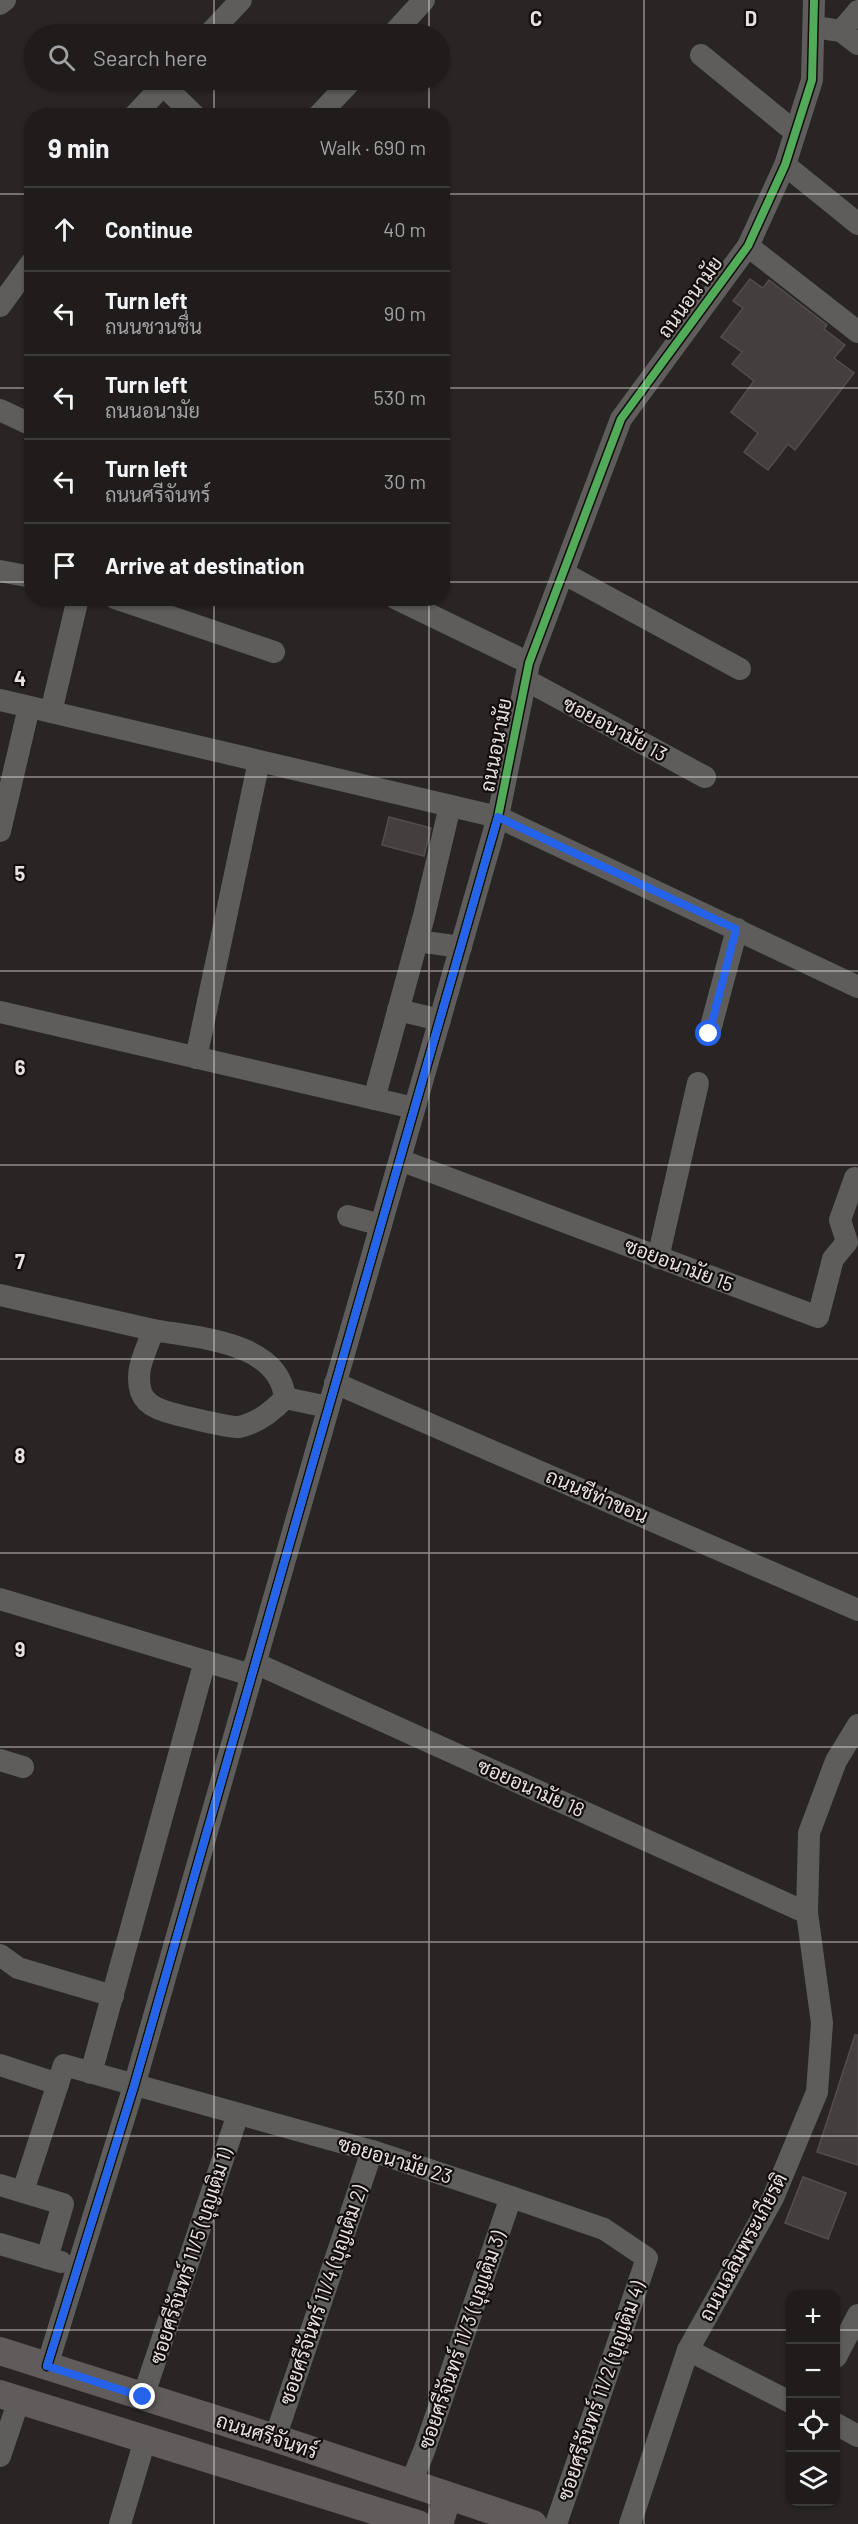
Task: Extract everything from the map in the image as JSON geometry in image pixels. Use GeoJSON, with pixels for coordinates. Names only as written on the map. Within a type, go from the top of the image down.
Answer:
{"type":"FeatureCollection","features":[{"type":"Feature","properties":{"kind":"main road","name":"ถนนศรีจันทร์"},"geometry":{"type":"LineString","coordinates":[[0,2351],[275,2438],[533,2524]]}},
{"type":"Feature","properties":{"kind":"main road"},"geometry":{"type":"LineString","coordinates":[[18,2400],[47,2366]]}},
{"type":"Feature","properties":{"kind":"main road","name":"ถนนศรีจันทร์"},"geometry":{"type":"LineString","coordinates":[[18,2400],[418,2524]]}},
{"type":"Feature","properties":{"kind":"main road"},"geometry":{"type":"LineString","coordinates":[[439,2524],[448,2496]]}},
{"type":"Feature","properties":{"kind":"street"},"geometry":{"type":"LineString","coordinates":[[0,4],[5,0]]}},
{"type":"Feature","properties":{"kind":"street"},"geometry":{"type":"LineString","coordinates":[[218,24],[241,0]]}},
{"type":"Feature","properties":{"kind":"street"},"geometry":{"type":"LineString","coordinates":[[402,24],[424,0]]}},
{"type":"Feature","properties":{"kind":"street","name":"ถนนอนามัย"},"geometry":{"type":"LineString","coordinates":[[47,2366],[134,2086],[498,817],[528,672],[621,419],[748,246],[785,165],[812,80],[814,0]]}},
{"type":"Feature","properties":{"kind":"street"},"geometry":{"type":"LineString","coordinates":[[814,27],[849,38],[858,11]]}},
{"type":"Feature","properties":{"kind":"street"},"geometry":{"type":"LineString","coordinates":[[701,55],[795,132]]}},
{"type":"Feature","properties":{"kind":"street"},"geometry":{"type":"LineString","coordinates":[[141,108],[158,90]]}},
{"type":"Feature","properties":{"kind":"street"},"geometry":{"type":"LineString","coordinates":[[172,90],[188,108]]}},
{"type":"Feature","properties":{"kind":"street"},"geometry":{"type":"LineString","coordinates":[[326,108],[343,90]]}},
{"type":"Feature","properties":{"kind":"street"},"geometry":{"type":"LineString","coordinates":[[785,165],[858,224]]}},
{"type":"Feature","properties":{"kind":"street"},"geometry":{"type":"LineString","coordinates":[[748,246],[858,332]]}},
{"type":"Feature","properties":{"kind":"street"},"geometry":{"type":"LineString","coordinates":[[0,306],[24,273]]}},
{"type":"Feature","properties":{"kind":"street"},"geometry":{"type":"LineString","coordinates":[[0,410],[24,420]]}},
{"type":"Feature","properties":{"kind":"street"},"geometry":{"type":"LineString","coordinates":[[0,571],[24,576]]}},
{"type":"Feature","properties":{"kind":"street"},"geometry":{"type":"LineString","coordinates":[[563,573],[740,669]]}},
{"type":"Feature","properties":{"kind":"street"},"geometry":{"type":"LineString","coordinates":[[0,831],[75,606]]}},
{"type":"Feature","properties":{"kind":"street"},"geometry":{"type":"LineString","coordinates":[[139,606],[274,652]]}},
{"type":"Feature","properties":{"kind":"street","name":"ซอยอนามัย 13"},"geometry":{"type":"LineString","coordinates":[[409,606],[528,672],[705,777]]}},
{"type":"Feature","properties":{"kind":"street"},"geometry":{"type":"LineString","coordinates":[[0,700],[498,817],[858,987]]}},
{"type":"Feature","properties":{"kind":"street"},"geometry":{"type":"LineString","coordinates":[[196,1058],[259,761]]}},
{"type":"Feature","properties":{"kind":"street"},"geometry":{"type":"LineString","coordinates":[[374,1099],[417,941],[450,807]]}},
{"type":"Feature","properties":{"kind":"street"},"geometry":{"type":"LineString","coordinates":[[709,1034],[736,929]]}},
{"type":"Feature","properties":{"kind":"street"},"geometry":{"type":"LineString","coordinates":[[417,941],[461,947]]}},
{"type":"Feature","properties":{"kind":"street"},"geometry":{"type":"LineString","coordinates":[[398,1010],[440,1020]]}},
{"type":"Feature","properties":{"kind":"street"},"geometry":{"type":"LineString","coordinates":[[0,1012],[414,1108]]}},
{"type":"Feature","properties":{"kind":"street"},"geometry":{"type":"LineString","coordinates":[[658,1257],[698,1083]]}},
{"type":"Feature","properties":{"kind":"street","name":"ซอยอนามัย 15"},"geometry":{"type":"LineString","coordinates":[[400,1160],[818,1317],[833,1259],[847,1242],[840,1220],[855,1178]]}},
{"type":"Feature","properties":{"kind":"street"},"geometry":{"type":"LineString","coordinates":[[348,1216],[381,1226]]}},
{"type":"Feature","properties":{"kind":"street"},"geometry":{"type":"LineString","coordinates":[[0,1296],[253,1352],[274,1370],[284,1386],[285,1398]]}},
{"type":"Feature","properties":{"kind":"street"},"geometry":{"type":"LineString","coordinates":[[153,1330],[139,1364],[139,1373],[141,1392],[146,1401],[158,1409],[236,1427],[255,1423],[285,1398]]}},
{"type":"Feature","properties":{"kind":"street","name":"ถนนชีท่าขอน"},"geometry":{"type":"LineString","coordinates":[[335,1383],[858,1610]]}},
{"type":"Feature","properties":{"kind":"street"},"geometry":{"type":"LineString","coordinates":[[285,1398],[328,1407]]}},
{"type":"Feature","properties":{"kind":"street","name":"ซอยอนามัย 18"},"geometry":{"type":"LineString","coordinates":[[0,1599],[205,1661],[253,1669],[807,1913]]}},
{"type":"Feature","properties":{"kind":"street"},"geometry":{"type":"LineString","coordinates":[[91,2073],[205,1661]]}},
{"type":"Feature","properties":{"kind":"street","name":"ถนนเฉลิมพระเกียรติ"},"geometry":{"type":"LineString","coordinates":[[630,2524],[688,2350],[773,2198],[817,2092],[822,2023],[807,1913],[809,1833],[836,1761],[858,1725]]}},
{"type":"Feature","properties":{"kind":"street"},"geometry":{"type":"LineString","coordinates":[[0,1760],[24,1767]]}},
{"type":"Feature","properties":{"kind":"street"},"geometry":{"type":"LineString","coordinates":[[0,1955],[18,1968],[113,1996]]}},
{"type":"Feature","properties":{"kind":"street","name":"ซอยอนามัย 23"},"geometry":{"type":"LineString","coordinates":[[58,2084],[64,2064],[134,2086],[372,2151],[604,2229],[647,2258]]}},
{"type":"Feature","properties":{"kind":"street"},"geometry":{"type":"LineString","coordinates":[[0,2065],[58,2084],[23,2192]]}},
{"type":"Feature","properties":{"kind":"street","name":"ซอยศรีจันทร์ 11/5 (บุญเติม 1)"},"geometry":{"type":"LineString","coordinates":[[143,2397],[238,2114]]}},
{"type":"Feature","properties":{"kind":"street","name":"ซอยศรีจันทร์ 11/4 (บุญเติม 2)"},"geometry":{"type":"LineString","coordinates":[[275,2438],[372,2151]]}},
{"type":"Feature","properties":{"kind":"street"},"geometry":{"type":"LineString","coordinates":[[0,2184],[63,2204],[47,2258]]}},
{"type":"Feature","properties":{"kind":"street","name":"ซอยศรีจันทร์ 11/3 (บุญเติม 3)"},"geometry":{"type":"LineString","coordinates":[[411,2483],[511,2197]]}},
{"type":"Feature","properties":{"kind":"street"},"geometry":{"type":"LineString","coordinates":[[0,2244],[77,2267]]}},
{"type":"Feature","properties":{"kind":"street","name":"ซอยศรีจันทร์ 11/2 (บุญเติม 4)"},"geometry":{"type":"LineString","coordinates":[[556,2524],[647,2258]]}},
{"type":"Feature","properties":{"kind":"street"},"geometry":{"type":"LineString","coordinates":[[840,2349],[858,2315]]}},
{"type":"Feature","properties":{"kind":"street"},"geometry":{"type":"LineString","coordinates":[[688,2350],[786,2400]]}},
{"type":"Feature","properties":{"kind":"street"},"geometry":{"type":"LineString","coordinates":[[0,2456],[18,2400]]}},
{"type":"Feature","properties":{"kind":"street"},"geometry":{"type":"LineString","coordinates":[[840,2426],[858,2436]]}},
{"type":"Feature","properties":{"kind":"street"},"geometry":{"type":"LineString","coordinates":[[120,2524],[145,2440]]}},
{"type":"Feature","properties":{"kind":"building"},"geometry":{"type":"Polygon","coordinates":[[[750,279],[763,288],[769,280],[827,325],[824,329],[845,345],[834,358],[854,373],[795,450],[788,444],[768,470],[744,452],[758,433],[731,412],[754,381],[732,364],[742,352],[721,337],[743,308],[733,301],[750,279]]]}},
{"type":"Feature","properties":{"kind":"building"},"geometry":{"type":"Polygon","coordinates":[[[389,817],[431,828],[424,856],[382,845],[389,817]]]}},
{"type":"Feature","properties":{"kind":"building"},"geometry":{"type":"Polygon","coordinates":[[[855,2035],[858,2035],[858,2165],[817,2152],[855,2035]]]}},
{"type":"Feature","properties":{"kind":"building"},"geometry":{"type":"Polygon","coordinates":[[[803,2177],[846,2193],[828,2239],[785,2223],[803,2177]]]}},
{"type":"Feature","properties":{"kind":"cycle path"},"geometry":{"type":"LineString","coordinates":[[47,2366],[134,2086],[498,817],[529,663],[621,419],[748,246],[785,165],[812,80],[814,0]]}},
{"type":"Feature","properties":{"kind":"route"},"geometry":{"type":"LineString","coordinates":[[143,2397],[47,2366],[134,2086],[498,817],[736,929],[709,1034]]}}]}
